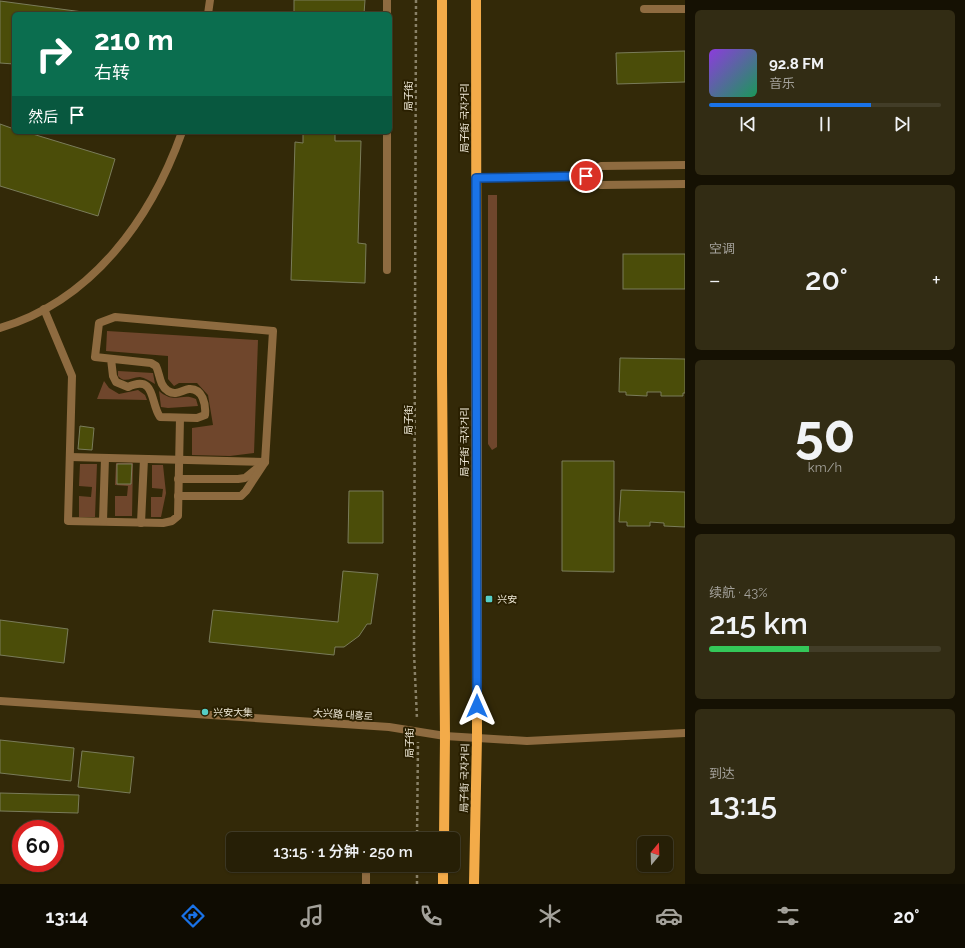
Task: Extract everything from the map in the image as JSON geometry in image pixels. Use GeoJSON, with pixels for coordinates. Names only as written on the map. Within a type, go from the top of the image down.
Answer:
{"type":"FeatureCollection","features":[{"type":"Feature","properties":{"kind":"main road","name":"局子街 국자거리"},"geometry":{"type":"LineString","coordinates":[[442,0],[444,832]]}},
{"type":"Feature","properties":{"kind":"main road","name":"局子街 국자거리"},"geometry":{"type":"LineString","coordinates":[[474,884],[477,737],[476,0]]}},
{"type":"Feature","properties":{"kind":"main road"},"geometry":{"type":"LineString","coordinates":[[443,872],[443,884]]}},
{"type":"Feature","properties":{"kind":"street"},"geometry":{"type":"LineString","coordinates":[[208,12],[210,0]]}},
{"type":"Feature","properties":{"kind":"street"},"geometry":{"type":"LineString","coordinates":[[387,0],[387,12]]}},
{"type":"Feature","properties":{"kind":"street"},"geometry":{"type":"LineString","coordinates":[[644,9],[685,9]]}},
{"type":"Feature","properties":{"kind":"street"},"geometry":{"type":"LineString","coordinates":[[0,328],[30,318],[80,285],[110,259],[149,206],[169,166],[181,134]]}},
{"type":"Feature","properties":{"kind":"street"},"geometry":{"type":"LineString","coordinates":[[387,134],[387,270]]}},
{"type":"Feature","properties":{"kind":"street"},"geometry":{"type":"LineString","coordinates":[[586,176],[600,166],[685,165]]}},
{"type":"Feature","properties":{"kind":"street"},"geometry":{"type":"LineString","coordinates":[[476,178],[586,176],[601,185],[685,184]]}},
{"type":"Feature","properties":{"kind":"street"},"geometry":{"type":"LineString","coordinates":[[44,309],[72,376],[68,521],[163,523],[172,521],[178,516],[180,418]]}},
{"type":"Feature","properties":{"kind":"street"},"geometry":{"type":"LineString","coordinates":[[111,359],[113,376],[116,382],[128,387],[136,384],[143,384],[148,387],[153,395],[156,412],[160,417],[197,418],[205,415],[206,405],[202,397],[195,390],[189,389],[174,393],[168,391],[160,381],[156,366],[151,363],[95,357],[99,323],[115,317],[273,332],[265,462],[246,492],[241,496],[178,496]]}},
{"type":"Feature","properties":{"kind":"street"},"geometry":{"type":"LineString","coordinates":[[70,456],[265,462]]}},
{"type":"Feature","properties":{"kind":"street"},"geometry":{"type":"LineString","coordinates":[[103,521],[105,458]]}},
{"type":"Feature","properties":{"kind":"street"},"geometry":{"type":"LineString","coordinates":[[141,523],[144,459]]}},
{"type":"Feature","properties":{"kind":"street"},"geometry":{"type":"LineString","coordinates":[[178,479],[245,478],[265,462]]}},
{"type":"Feature","properties":{"kind":"street","name":"大兴路 대흥로"},"geometry":{"type":"LineString","coordinates":[[0,701],[389,727],[445,736],[527,741],[685,733]]}},
{"type":"Feature","properties":{"kind":"street"},"geometry":{"type":"LineString","coordinates":[[366,872],[366,884]]}},
{"type":"Feature","properties":{"kind":"path","name":"局子街"},"geometry":{"type":"LineString","coordinates":[[416,0],[414,653],[418,731],[417,832]]}},
{"type":"Feature","properties":{"kind":"path"},"geometry":{"type":"LineString","coordinates":[[417,872],[417,884]]}},
{"type":"Feature","properties":{"kind":"shaded area"},"geometry":{"type":"Polygon","coordinates":[[[488,195],[497,195],[497,447],[492,450],[488,444],[488,195]]]}},
{"type":"Feature","properties":{"kind":"shaded area"},"geometry":{"type":"Polygon","coordinates":[[[107,331],[258,340],[254,453],[230,456],[192,455],[192,428],[213,425],[208,395],[197,383],[179,383],[174,386],[168,379],[168,356],[106,351],[107,331]]]}},
{"type":"Feature","properties":{"kind":"shaded area"},"geometry":{"type":"Polygon","coordinates":[[[118,371],[153,373],[155,384],[140,377],[123,380],[118,376],[118,371]]]}},
{"type":"Feature","properties":{"kind":"shaded area"},"geometry":{"type":"Polygon","coordinates":[[[104,381],[109,388],[119,394],[138,390],[145,395],[147,400],[97,399],[104,381]]]}},
{"type":"Feature","properties":{"kind":"shaded area"},"geometry":{"type":"Polygon","coordinates":[[[159,391],[174,398],[191,397],[196,399],[198,406],[161,407],[159,391]]]}},
{"type":"Feature","properties":{"kind":"shaded area"},"geometry":{"type":"Polygon","coordinates":[[[116,463],[133,463],[132,516],[115,516],[115,496],[127,496],[128,486],[115,485],[116,463]]]}},
{"type":"Feature","properties":{"kind":"shaded area"},"geometry":{"type":"Polygon","coordinates":[[[80,464],[97,464],[95,517],[79,517],[79,496],[91,497],[92,487],[79,486],[80,464]]]}},
{"type":"Feature","properties":{"kind":"shaded area"},"geometry":{"type":"Polygon","coordinates":[[[152,465],[163,465],[166,493],[161,517],[151,517],[151,497],[162,497],[163,489],[152,488],[152,465]]]}},
{"type":"Feature","properties":{"kind":"building"},"geometry":{"type":"Polygon","coordinates":[[[294,0],[365,0],[364,12],[294,12],[294,0]]]}},
{"type":"Feature","properties":{"kind":"building"},"geometry":{"type":"Polygon","coordinates":[[[0,1],[83,12],[12,12],[12,64],[0,63],[0,1]]]}},
{"type":"Feature","properties":{"kind":"building"},"geometry":{"type":"Polygon","coordinates":[[[685,51],[685,82],[617,84],[616,53],[685,51]]]}},
{"type":"Feature","properties":{"kind":"building"},"geometry":{"type":"Polygon","coordinates":[[[0,124],[12,128],[12,134],[33,134],[115,159],[98,216],[0,186],[0,124]]]}},
{"type":"Feature","properties":{"kind":"building"},"geometry":{"type":"Polygon","coordinates":[[[303,134],[335,134],[335,141],[361,141],[358,243],[366,244],[365,283],[291,280],[295,142],[303,143],[303,134]]]}},
{"type":"Feature","properties":{"kind":"building"},"geometry":{"type":"Polygon","coordinates":[[[623,254],[685,254],[685,289],[623,289],[623,254]]]}},
{"type":"Feature","properties":{"kind":"building"},"geometry":{"type":"Polygon","coordinates":[[[620,358],[685,359],[685,393],[683,393],[683,396],[661,396],[661,392],[647,392],[647,396],[626,395],[626,392],[619,392],[620,358]]]}},
{"type":"Feature","properties":{"kind":"building"},"geometry":{"type":"Polygon","coordinates":[[[80,426],[94,428],[92,450],[78,449],[80,426]]]}},
{"type":"Feature","properties":{"kind":"building"},"geometry":{"type":"Polygon","coordinates":[[[562,461],[614,461],[614,572],[562,571],[562,461]]]}},
{"type":"Feature","properties":{"kind":"building"},"geometry":{"type":"Polygon","coordinates":[[[117,464],[132,464],[131,484],[117,484],[117,464]]]}},
{"type":"Feature","properties":{"kind":"building"},"geometry":{"type":"Polygon","coordinates":[[[621,490],[685,492],[685,527],[664,526],[664,523],[650,522],[650,526],[627,526],[627,522],[619,522],[621,490]]]}},
{"type":"Feature","properties":{"kind":"building"},"geometry":{"type":"Polygon","coordinates":[[[349,491],[383,491],[383,543],[348,543],[349,491]]]}},
{"type":"Feature","properties":{"kind":"building"},"geometry":{"type":"Polygon","coordinates":[[[343,571],[378,574],[371,624],[367,624],[359,636],[344,647],[335,647],[334,655],[209,642],[213,610],[338,622],[343,571]]]}},
{"type":"Feature","properties":{"kind":"building"},"geometry":{"type":"Polygon","coordinates":[[[0,620],[68,629],[64,663],[0,655],[0,620]]]}},
{"type":"Feature","properties":{"kind":"building"},"geometry":{"type":"Polygon","coordinates":[[[0,740],[74,748],[71,781],[0,773],[0,740]]]}},
{"type":"Feature","properties":{"kind":"building"},"geometry":{"type":"Polygon","coordinates":[[[82,751],[134,757],[130,793],[78,787],[82,751]]]}},
{"type":"Feature","properties":{"kind":"building"},"geometry":{"type":"Polygon","coordinates":[[[0,793],[79,795],[78,813],[0,811],[0,793]]]}},
{"type":"Feature","properties":{"kind":"place","name":"兴安"},"geometry":{"type":"Point","coordinates":[489,599]}},
{"type":"Feature","properties":{"kind":"place","name":"兴安大集"},"geometry":{"type":"Point","coordinates":[205,712]}},
{"type":"Feature","properties":{"kind":"route"},"geometry":{"type":"LineString","coordinates":[[477,706],[476,178],[586,176]]}}]}
